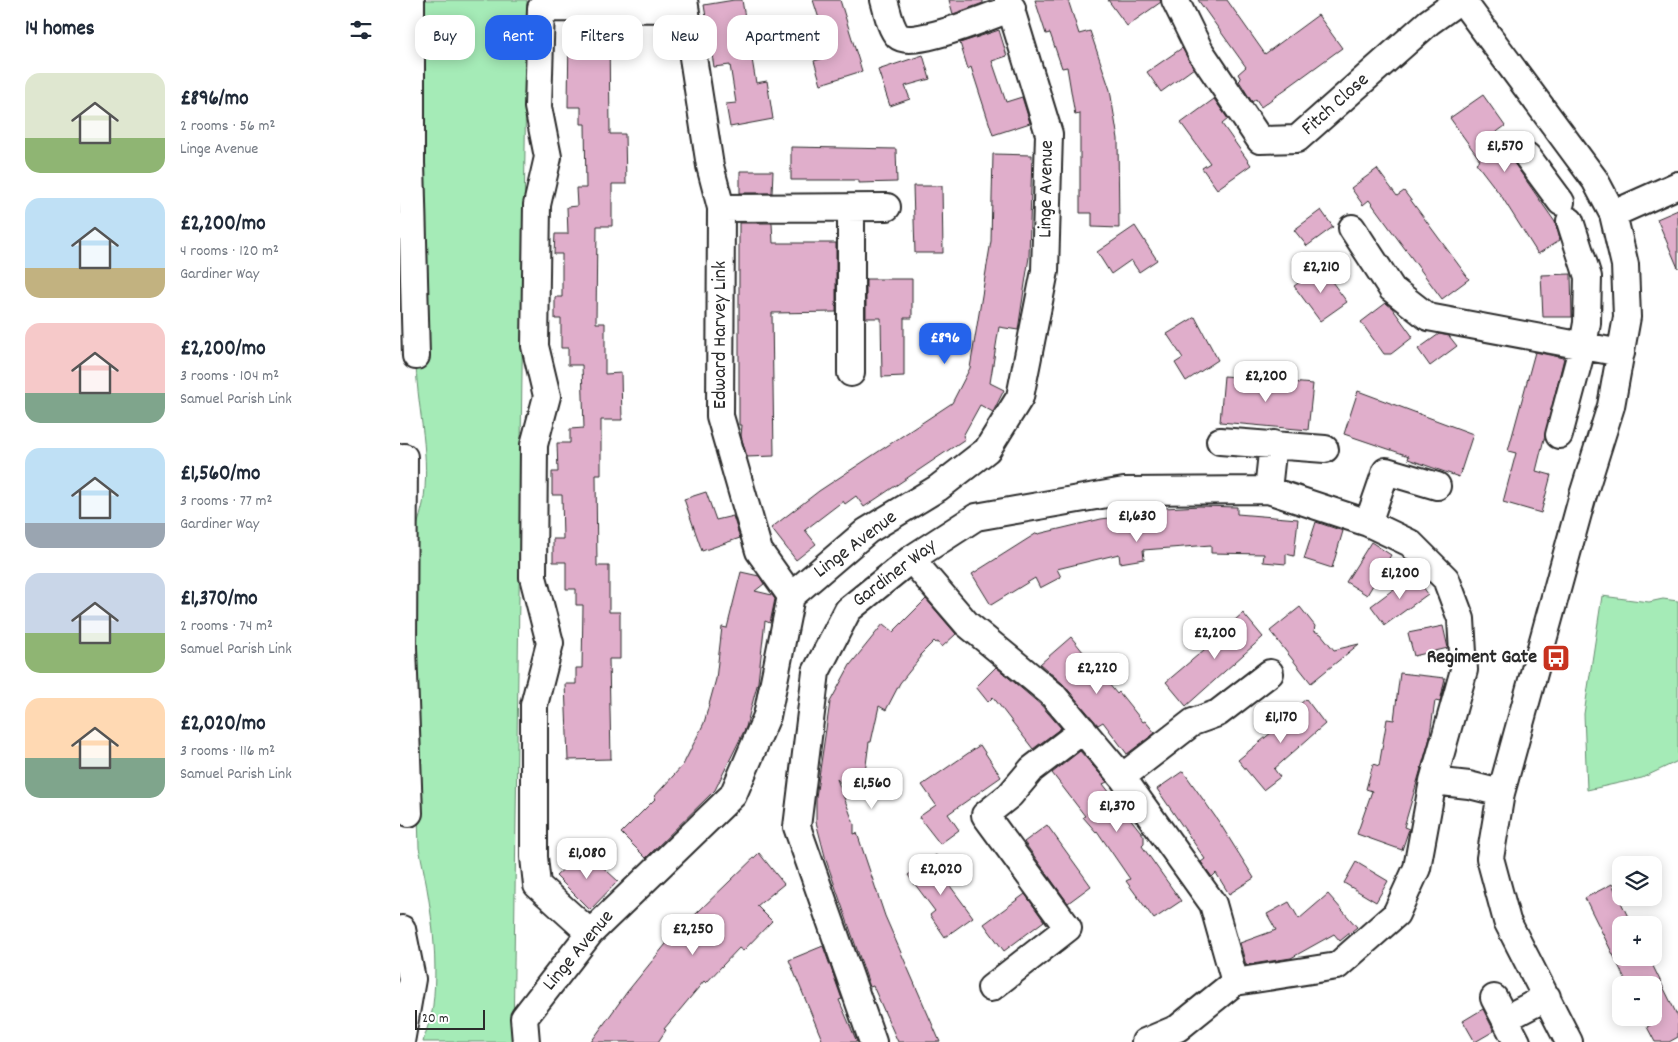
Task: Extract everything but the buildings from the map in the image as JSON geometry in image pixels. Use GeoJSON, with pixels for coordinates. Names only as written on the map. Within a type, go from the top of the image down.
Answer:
{"type":"FeatureCollection","features":[{"type":"Feature","properties":{"kind":"street"},"geometry":{"type":"LineString","coordinates":[[411,0],[405,163],[416,356]]}},
{"type":"Feature","properties":{"kind":"street","name":"Linge Avenue"},"geometry":{"type":"LineString","coordinates":[[526,1042],[524,1018],[590,933],[733,795],[767,716],[791,596],[867,532],[938,488],[987,450],[1020,397],[1045,271],[1049,134],[1010,4],[924,38],[905,39],[898,36],[894,29],[884,0]]}},
{"type":"Feature","properties":{"kind":"street","name":"Fitch Close"},"geometry":{"type":"LineString","coordinates":[[1174,0],[1200,51],[1260,140],[1297,139],[1429,22],[1461,0]]}},
{"type":"Feature","properties":{"kind":"street"},"geometry":{"type":"LineString","coordinates":[[1461,0],[1595,180],[1613,214],[1625,264],[1627,317],[1611,406],[1580,505],[1501,793],[1490,858],[1507,921],[1547,997],[1568,1042]]}},
{"type":"Feature","properties":{"kind":"street"},"geometry":{"type":"LineString","coordinates":[[590,933],[537,885],[534,858],[534,705],[550,643],[533,577],[534,445],[547,396],[535,346],[536,205],[548,157],[538,107],[541,8],[684,4]]}},
{"type":"Feature","properties":{"kind":"street","name":"Edward Harvey Link"},"geometry":{"type":"LineString","coordinates":[[684,4],[710,166],[720,208],[720,416],[759,551],[791,596]]}},
{"type":"Feature","properties":{"kind":"street"},"geometry":{"type":"LineString","coordinates":[[1544,179],[1576,154]]}},
{"type":"Feature","properties":{"kind":"street"},"geometry":{"type":"LineString","coordinates":[[1527,156],[1566,212],[1588,277],[1587,323],[1584,345],[1559,435]]}},
{"type":"Feature","properties":{"kind":"street"},"geometry":{"type":"LineString","coordinates":[[1613,214],[1678,185]]}},
{"type":"Feature","properties":{"kind":"street"},"geometry":{"type":"LineString","coordinates":[[720,208],[887,208]]}},
{"type":"Feature","properties":{"kind":"street"},"geometry":{"type":"LineString","coordinates":[[851,208],[851,373]]}},
{"type":"Feature","properties":{"kind":"street"},"geometry":{"type":"LineString","coordinates":[[1352,228],[1392,289],[1428,316],[1621,353]]}},
{"type":"Feature","properties":{"kind":"street"},"geometry":{"type":"LineString","coordinates":[[1220,441],[1325,448]]}},
{"type":"Feature","properties":{"kind":"street"},"geometry":{"type":"LineString","coordinates":[[1268,490],[1273,444]]}},
{"type":"Feature","properties":{"kind":"street"},"geometry":{"type":"LineString","coordinates":[[404,457],[401,632],[409,813]]}},
{"type":"Feature","properties":{"kind":"street"},"geometry":{"type":"LineString","coordinates":[[1368,523],[1386,471],[1437,486]]}},
{"type":"Feature","properties":{"kind":"street","name":"Gardiner Way"},"geometry":{"type":"LineString","coordinates":[[873,1042],[796,827],[816,672],[848,610],[911,558],[976,517],[1124,491],[1268,490],[1368,523],[1410,543],[1446,579],[1461,619],[1464,670],[1434,781],[1417,868],[1396,914],[1337,966],[1235,982],[1178,1028],[1145,1042]]}},
{"type":"Feature","properties":{"kind":"street"},"geometry":{"type":"LineString","coordinates":[[911,558],[967,624],[1052,694],[1122,777],[1213,904],[1235,982]]}},
{"type":"Feature","properties":{"kind":"street"},"geometry":{"type":"LineString","coordinates":[[1122,777],[1193,722],[1218,712],[1270,673]]}},
{"type":"Feature","properties":{"kind":"street"},"geometry":{"type":"LineString","coordinates":[[991,988],[1068,928],[985,815],[1010,795],[1032,769],[1082,730]]}},
{"type":"Feature","properties":{"kind":"street"},"geometry":{"type":"LineString","coordinates":[[1434,781],[1469,785],[1501,793]]}},
{"type":"Feature","properties":{"kind":"street"},"geometry":{"type":"LineString","coordinates":[[401,1042],[412,979],[402,929]]}},
{"type":"Feature","properties":{"kind":"street"},"geometry":{"type":"LineString","coordinates":[[1517,1042],[1499,1008],[1547,997]]}},
{"type":"Feature","properties":{"kind":"green space"},"geometry":{"type":"Polygon","coordinates":[[[417,0],[527,0],[527,15],[485,15],[485,60],[526,60],[513,1042],[423,1042],[432,1010],[435,966],[430,906],[419,848],[410,549],[423,504],[426,469],[416,366],[417,60],[475,60],[475,15],[417,15],[417,0]]]}},
{"type":"Feature","properties":{"kind":"green space"},"geometry":{"type":"Polygon","coordinates":[[[1602,596],[1649,602],[1663,599],[1678,601],[1678,761],[1642,778],[1587,790],[1584,714],[1602,596]]]}},
{"type":"Feature","properties":{"kind":"place","name":"Regiment Gate"},"geometry":{"type":"Point","coordinates":[1556,658]}}]}
